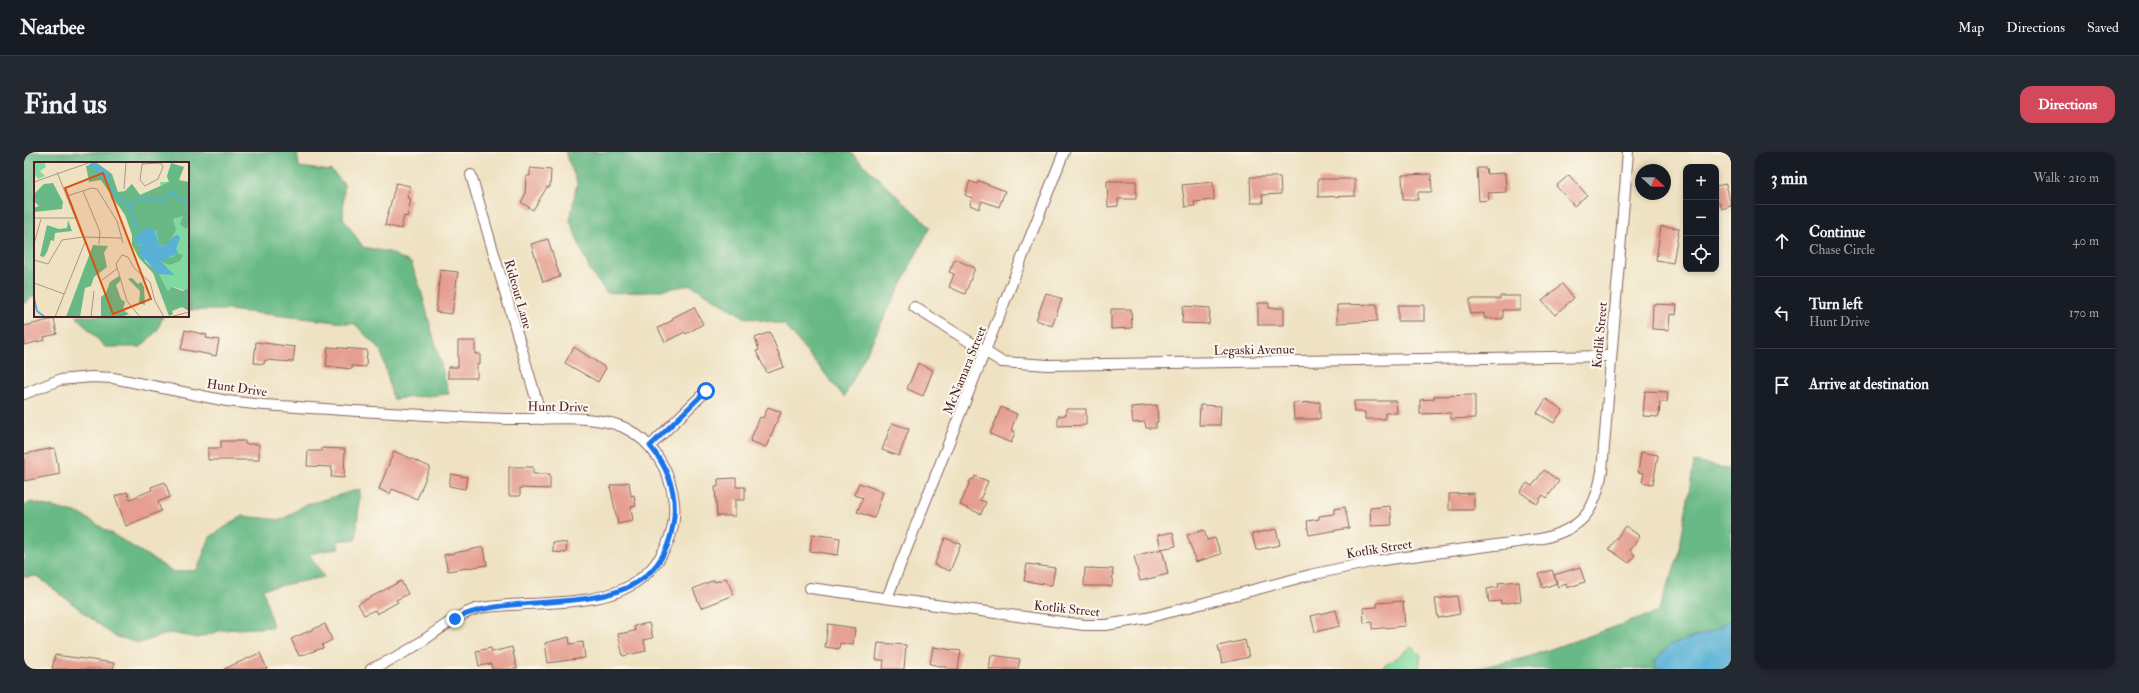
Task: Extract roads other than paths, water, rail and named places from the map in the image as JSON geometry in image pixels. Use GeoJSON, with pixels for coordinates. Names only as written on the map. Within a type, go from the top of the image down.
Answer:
{"type":"FeatureCollection","features":[{"type":"Feature","properties":{"kind":"street","name":"McNamara Street"},"geometry":{"type":"LineString","coordinates":[[887,598],[1064,152]]}},
{"type":"Feature","properties":{"kind":"street","name":"Kotlik Street"},"geometry":{"type":"LineString","coordinates":[[810,588],[1077,624],[1106,625],[1147,618],[1310,575],[1375,560],[1554,536],[1577,525],[1587,514],[1595,501],[1602,471],[1610,356],[1628,152]]}},
{"type":"Feature","properties":{"kind":"street","name":"Rideout Lane"},"geometry":{"type":"LineString","coordinates":[[471,175],[542,420]]}},
{"type":"Feature","properties":{"kind":"street","name":"Legaski Avenue"},"geometry":{"type":"LineString","coordinates":[[914,307],[1002,362],[1048,366],[1610,356]]}},
{"type":"Feature","properties":{"kind":"street","name":"Hunt Drive"},"geometry":{"type":"LineString","coordinates":[[24,394],[59,380],[92,377],[113,378],[227,401],[264,405],[542,420],[601,420],[622,427],[650,446],[668,474],[674,496],[674,513],[672,529],[664,550],[652,569],[644,577],[625,589],[604,596],[491,607],[467,613],[410,649],[371,669]]}},
{"type":"Feature","properties":{"kind":"street"},"geometry":{"type":"LineString","coordinates":[[650,446],[706,391]]}},
{"type":"Feature","properties":{"kind":"water"},"geometry":{"type":"Polygon","coordinates":[[[1731,620],[1731,669],[1657,669],[1654,662],[1670,645],[1710,632],[1731,620]]]}}]}
